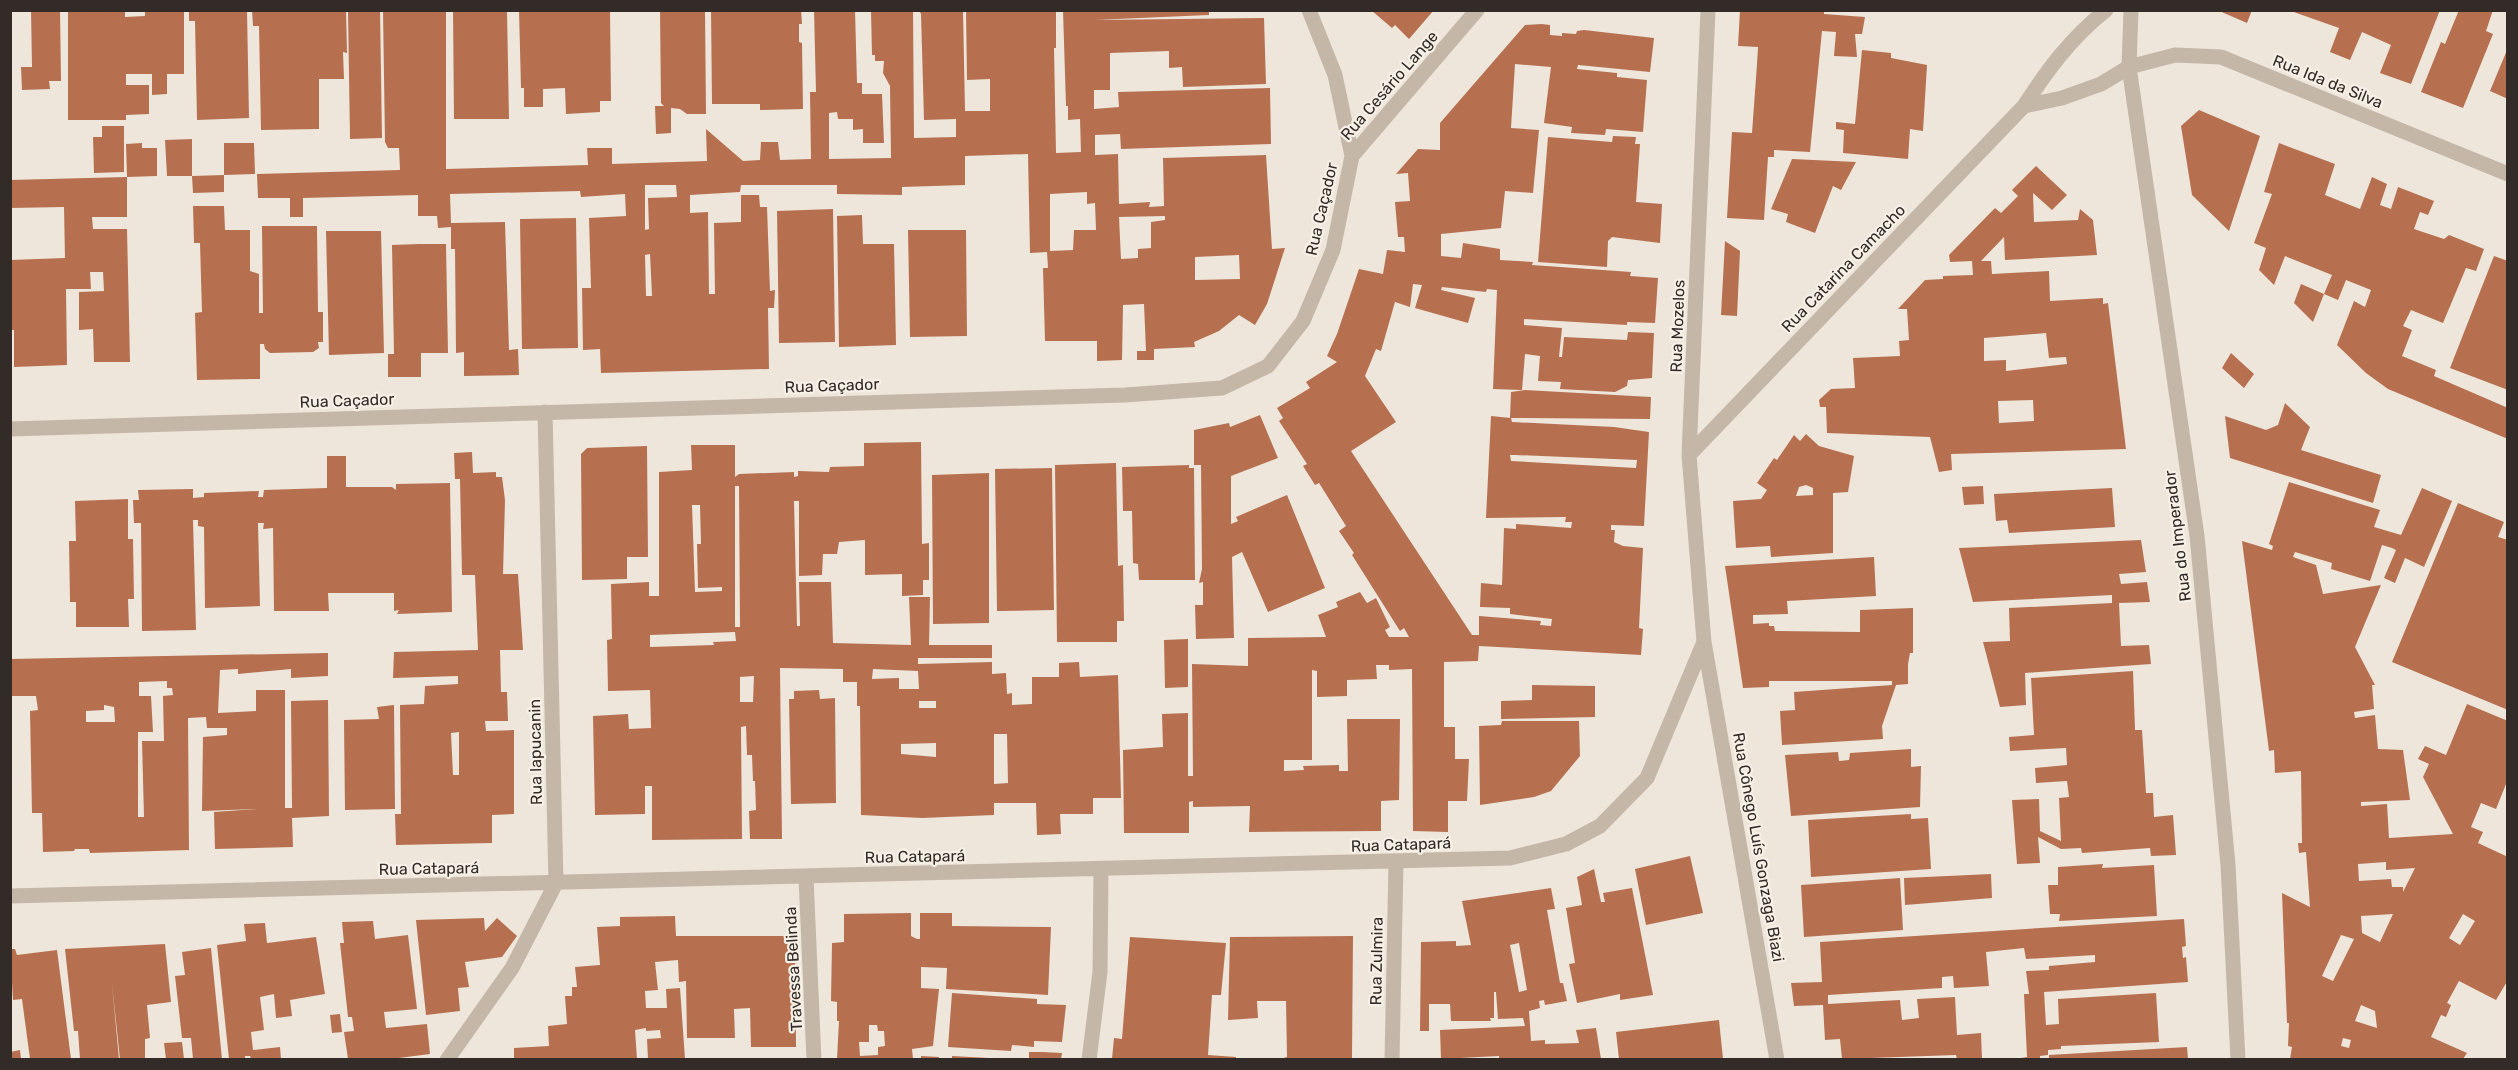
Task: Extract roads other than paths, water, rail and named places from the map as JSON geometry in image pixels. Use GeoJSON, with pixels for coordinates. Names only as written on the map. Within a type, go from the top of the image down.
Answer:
{"type":"FeatureCollection","features":[{"type":"Feature","properties":{"kind":"street","name":"Rua Caçador"},"geometry":{"type":"LineString","coordinates":[[10,429],[1113,395],[1222,388],[1268,366],[1303,321],[1333,250],[1352,156],[1335,75],[1309,10]]}},
{"type":"Feature","properties":{"kind":"street","name":"Rua Cesário Lange"},"geometry":{"type":"LineString","coordinates":[[1352,156],[1477,10]]}},
{"type":"Feature","properties":{"kind":"street","name":"Rua Mozelos"},"geometry":{"type":"LineString","coordinates":[[1704,642],[1689,455],[1708,10]]}},
{"type":"Feature","properties":{"kind":"street","name":"Rua Catarina Camacho"},"geometry":{"type":"LineString","coordinates":[[1689,455],[2024,106],[2052,63],[2081,30],[2106,10]]}},
{"type":"Feature","properties":{"kind":"street","name":"Rua do Imperador"},"geometry":{"type":"LineString","coordinates":[[2131,10],[2129,66],[2197,536],[2228,866],[2238,1059]]}},
{"type":"Feature","properties":{"kind":"street","name":"Rua Ida da Silva"},"geometry":{"type":"LineString","coordinates":[[2129,66],[2175,55],[2221,57],[2508,174]]}},
{"type":"Feature","properties":{"kind":"street"},"geometry":{"type":"LineString","coordinates":[[2024,106],[2062,98],[2101,84],[2129,66]]}},
{"type":"Feature","properties":{"kind":"street","name":"Rua Iapucanin"},"geometry":{"type":"LineString","coordinates":[[447,1059],[512,968],[556,883],[545,412]]}},
{"type":"Feature","properties":{"kind":"street","name":"Rua Catapará"},"geometry":{"type":"LineString","coordinates":[[10,896],[1510,858],[1566,844],[1600,826],[1647,778],[1704,642]]}},
{"type":"Feature","properties":{"kind":"street","name":"Rua Cônego Luís Gonzaga Biazi"},"geometry":{"type":"LineString","coordinates":[[1704,642],[1777,1059]]}},
{"type":"Feature","properties":{"kind":"street","name":"Rua Zulmira"},"geometry":{"type":"LineString","coordinates":[[1392,1059],[1396,862]]}},
{"type":"Feature","properties":{"kind":"street"},"geometry":{"type":"LineString","coordinates":[[1089,1059],[1100,972],[1101,869]]}},
{"type":"Feature","properties":{"kind":"street","name":"Travessa Belinda"},"geometry":{"type":"LineString","coordinates":[[806,877],[814,1059]]}}]}
